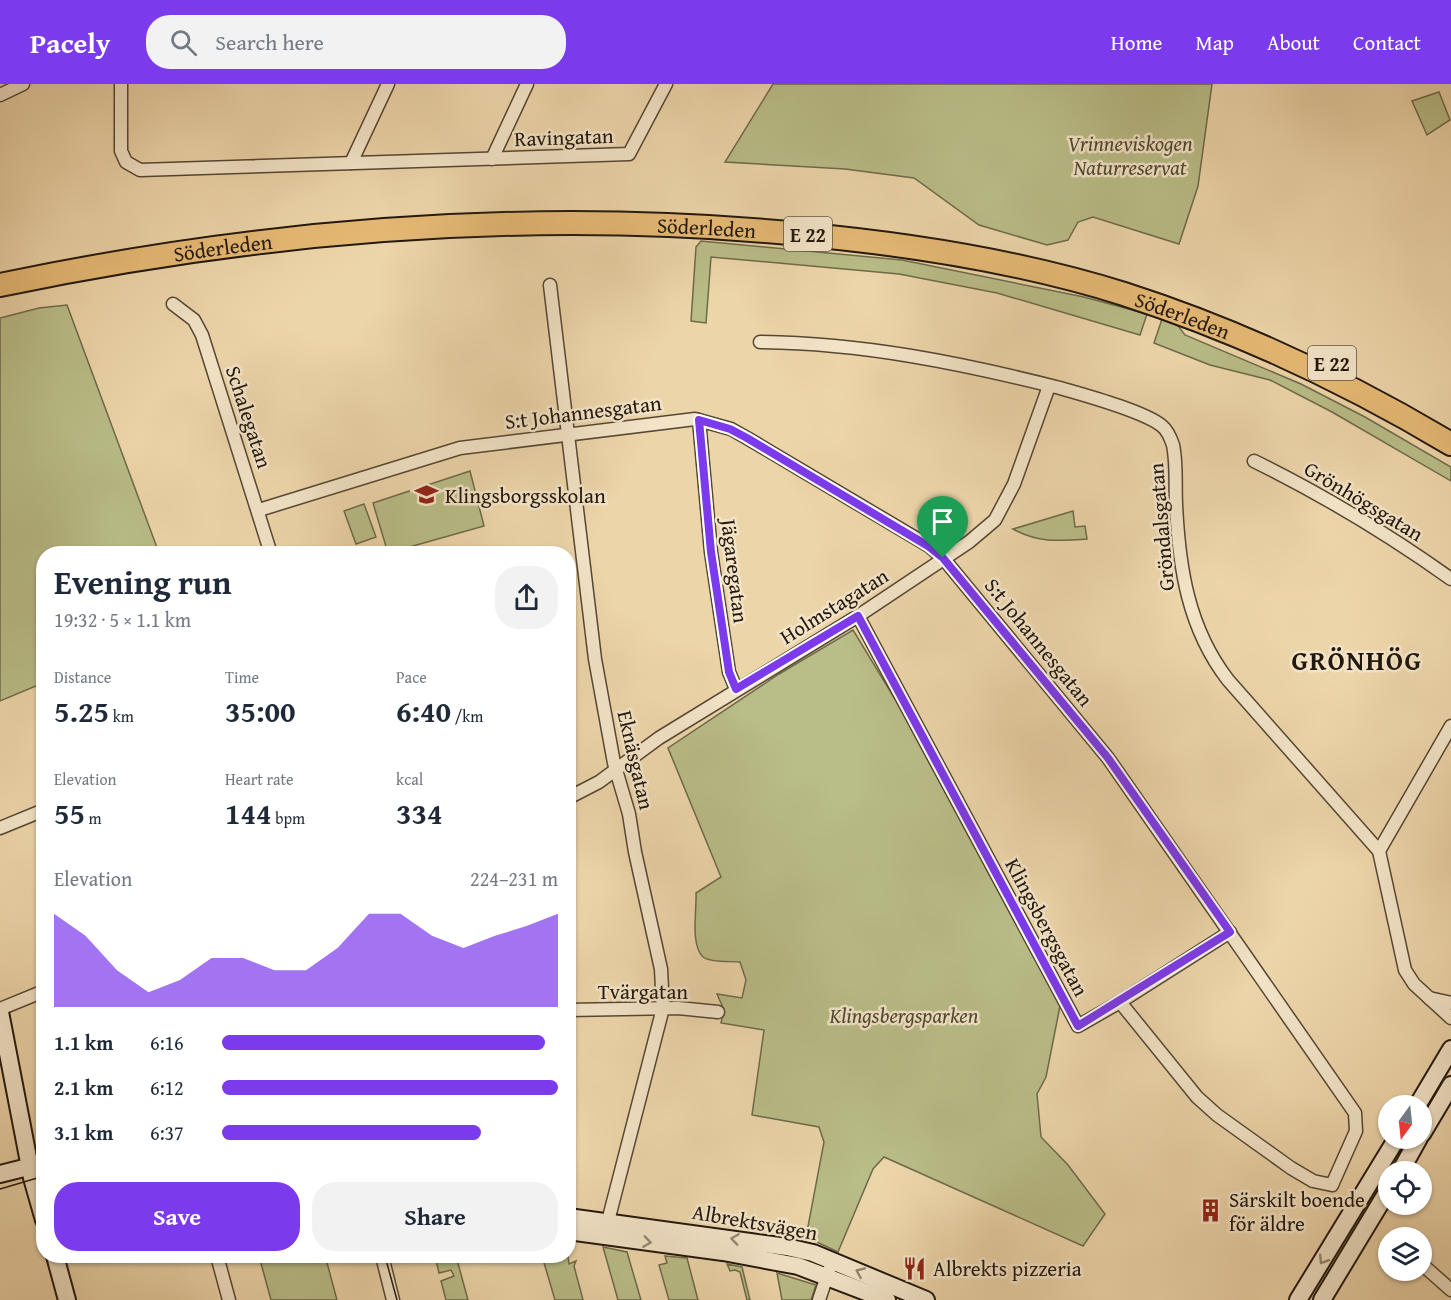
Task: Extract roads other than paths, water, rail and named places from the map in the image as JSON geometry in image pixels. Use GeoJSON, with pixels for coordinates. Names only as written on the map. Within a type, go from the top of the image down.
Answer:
{"type":"FeatureCollection","features":[{"type":"Feature","properties":{"kind":"highway","name":"Söderleden"},"geometry":{"type":"LineString","coordinates":[[0,270],[174,239],[375,216],[465,210],[633,209],[749,215],[846,225],[990,246],[1122,279],[1198,305],[1280,338],[1345,369],[1451,432]]}},
{"type":"Feature","properties":{"kind":"highway","name":"Söderleden"},"geometry":{"type":"LineString","coordinates":[[0,285],[231,246],[432,226],[624,222],[749,229],[845,238],[992,260],[1123,294],[1208,323],[1278,352],[1451,432]]}},
{"type":"Feature","properties":{"kind":"main road"},"geometry":{"type":"LineString","coordinates":[[0,1010],[36,1160]]}},
{"type":"Feature","properties":{"kind":"main road"},"geometry":{"type":"LineString","coordinates":[[1424,1095],[1451,1049]]}},
{"type":"Feature","properties":{"kind":"main road"},"geometry":{"type":"LineString","coordinates":[[1432,1117],[1451,1085]]}},
{"type":"Feature","properties":{"kind":"main road"},"geometry":{"type":"LineString","coordinates":[[1298,1300],[1390,1149]]}},
{"type":"Feature","properties":{"kind":"main road"},"geometry":{"type":"LineString","coordinates":[[0,1174],[36,1164]]}},
{"type":"Feature","properties":{"kind":"main road"},"geometry":{"type":"LineString","coordinates":[[1322,1300],[1378,1207]]}},
{"type":"Feature","properties":{"kind":"main road","name":"Albrektsvägen"},"geometry":{"type":"LineString","coordinates":[[576,1220],[606,1229],[798,1266],[830,1268],[926,1300]]}},
{"type":"Feature","properties":{"kind":"main road","name":"Albrektsvägen"},"geometry":{"type":"LineString","coordinates":[[576,1231],[606,1229]]}},
{"type":"Feature","properties":{"kind":"main road"},"geometry":{"type":"LineString","coordinates":[[57,1263],[67,1300]]}},
{"type":"Feature","properties":{"kind":"main road","name":"Albrektsvägen"},"geometry":{"type":"LineString","coordinates":[[830,1268],[887,1300]]}},
{"type":"Feature","properties":{"kind":"street"},"geometry":{"type":"LineString","coordinates":[[0,95],[23,84]]}},
{"type":"Feature","properties":{"kind":"street","name":"Ravingatan"},"geometry":{"type":"LineString","coordinates":[[121,84],[121,151],[126,162],[140,170],[629,154],[666,84]]}},
{"type":"Feature","properties":{"kind":"street"},"geometry":{"type":"LineString","coordinates":[[351,163],[388,84]]}},
{"type":"Feature","properties":{"kind":"street","name":"Ravingatan"},"geometry":{"type":"LineString","coordinates":[[492,159],[527,84]]}},
{"type":"Feature","properties":{"kind":"street","name":"Eknäsgatan"},"geometry":{"type":"LineString","coordinates":[[550,285],[595,659],[616,771],[629,814],[635,852],[661,969],[663,1008],[606,1229]]}},
{"type":"Feature","properties":{"kind":"street","name":"Schalegatan"},"geometry":{"type":"LineString","coordinates":[[173,304],[194,320],[202,335],[269,546]]}},
{"type":"Feature","properties":{"kind":"street","name":"Gröndalsgatan"},"geometry":{"type":"LineString","coordinates":[[760,342],[808,342],[888,352],[988,370],[1124,409],[1161,425],[1168,433],[1173,446],[1182,576],[1188,602],[1209,652],[1228,680],[1379,851],[1405,970],[1414,984],[1451,1018]]}},
{"type":"Feature","properties":{"kind":"street","name":"Holmstagatan"},"geometry":{"type":"LineString","coordinates":[[576,794],[616,771],[659,738],[736,689],[858,616],[969,542],[995,520],[1014,484],[1050,386]]}},
{"type":"Feature","properties":{"kind":"street","name":"S:t Johannesgatan"},"geometry":{"type":"LineString","coordinates":[[259,510],[460,448],[651,423],[699,420],[730,429],[747,438],[928,546],[943,558],[1108,758],[1355,1113],[1356,1131],[1332,1185]]}},
{"type":"Feature","properties":{"kind":"street","name":"Jägaregatan"},"geometry":{"type":"LineString","coordinates":[[699,420],[711,552],[729,672],[736,689]]}},
{"type":"Feature","properties":{"kind":"street","name":"Grönhögsgatan"},"geometry":{"type":"LineString","coordinates":[[1254,461],[1328,500],[1404,546],[1451,579]]}},
{"type":"Feature","properties":{"kind":"street","name":"Klingsbergsgatan"},"geometry":{"type":"LineString","coordinates":[[858,616],[1078,1026],[1120,1002],[1197,1096],[1218,1115],[1291,1168],[1313,1181],[1332,1185]]}},
{"type":"Feature","properties":{"kind":"street"},"geometry":{"type":"LineString","coordinates":[[1379,851],[1451,726]]}},
{"type":"Feature","properties":{"kind":"street"},"geometry":{"type":"LineString","coordinates":[[0,828],[36,813]]}},
{"type":"Feature","properties":{"kind":"street"},"geometry":{"type":"LineString","coordinates":[[1120,1002],[1230,932]]}},
{"type":"Feature","properties":{"kind":"street"},"geometry":{"type":"LineString","coordinates":[[0,1010],[36,995]]}},
{"type":"Feature","properties":{"kind":"street"},"geometry":{"type":"LineString","coordinates":[[1429,998],[1451,1003]]}},
{"type":"Feature","properties":{"kind":"street","name":"Tvärgatan"},"geometry":{"type":"LineString","coordinates":[[576,1010],[663,1008],[718,1012]]}},
{"type":"Feature","properties":{"kind":"street"},"geometry":{"type":"LineString","coordinates":[[219,1263],[229,1300]]}},
{"type":"Feature","properties":{"kind":"street"},"geometry":{"type":"LineString","coordinates":[[384,1263],[393,1300]]}},
{"type":"Feature","properties":{"kind":"street"},"geometry":{"type":"LineString","coordinates":[[819,1300],[830,1268]]}},
{"type":"Feature","properties":{"kind":"street"},"geometry":{"type":"LineString","coordinates":[[1432,1273],[1451,1290]]}},
{"type":"Feature","properties":{"kind":"tram line"},"geometry":{"type":"LineString","coordinates":[[0,1189],[36,1178]]}},
{"type":"Feature","properties":{"kind":"tram line"},"geometry":{"type":"LineString","coordinates":[[387,1263],[397,1300]]}},
{"type":"Feature","properties":{"kind":"place","name":"Klingsborgsskolan"},"geometry":{"type":"Point","coordinates":[427,495]}},
{"type":"Feature","properties":{"kind":"place","name":"Särskilt boende för äldre"},"geometry":{"type":"Point","coordinates":[1211,1211]}},
{"type":"Feature","properties":{"kind":"place","name":"Albrekts pizzeria"},"geometry":{"type":"Point","coordinates":[915,1268]}},
{"type":"Feature","properties":{"kind":"district","name":"GRÖNHÖG"},"geometry":{"type":"Point","coordinates":[1357,660]}},
{"type":"Feature","properties":{"kind":"park label","name":"Vrinneviskogen Naturreservat"},"geometry":{"type":"Point","coordinates":[1130,155]}},
{"type":"Feature","properties":{"kind":"park label","name":"Klingsbergsparken"},"geometry":{"type":"Point","coordinates":[904,1015]}}]}
